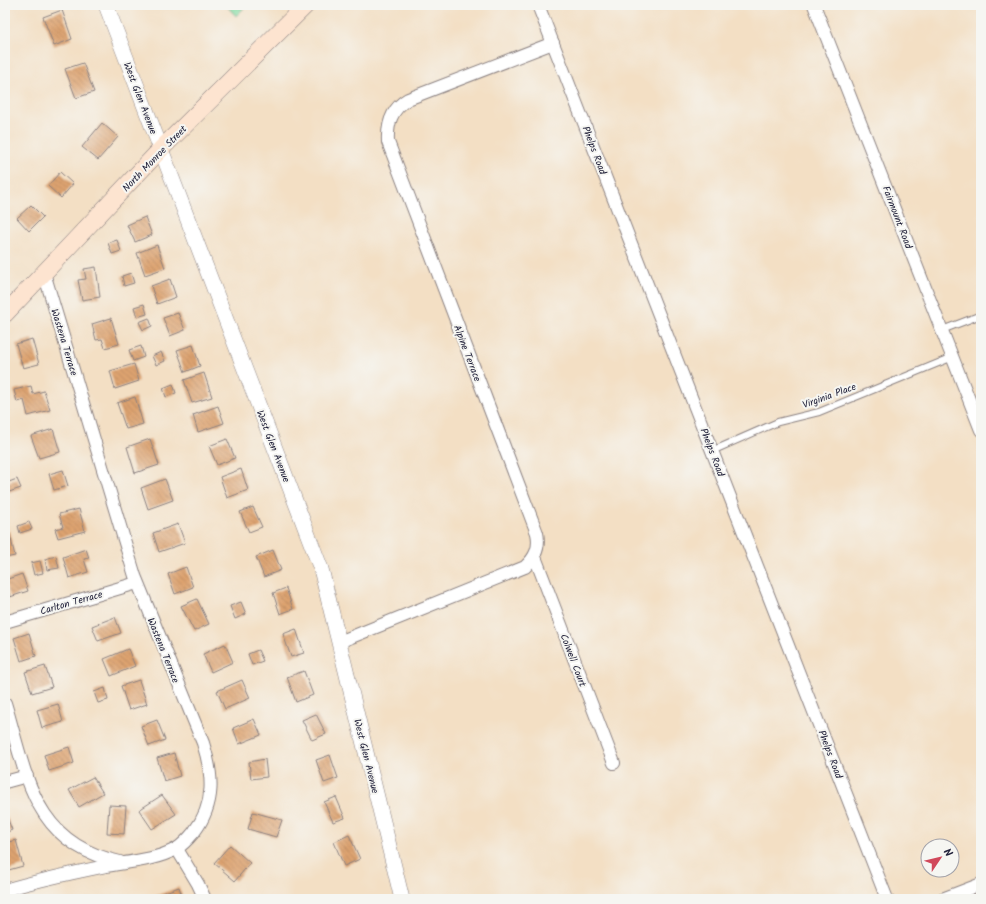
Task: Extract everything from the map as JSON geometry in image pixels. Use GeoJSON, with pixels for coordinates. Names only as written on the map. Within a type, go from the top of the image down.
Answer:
{"type":"FeatureCollection","features":[{"type":"Feature","properties":{"kind":"main road","name":"North Monroe Street"},"geometry":{"type":"LineString","coordinates":[[5,314],[161,149],[306,5]]}},
{"type":"Feature","properties":{"kind":"street","name":"West Glen Avenue"},"geometry":{"type":"LineString","coordinates":[[106,5],[321,569],[402,899]]}},
{"type":"Feature","properties":{"kind":"street","name":"Phelps Road"},"geometry":{"type":"LineString","coordinates":[[538,5],[887,899]]}},
{"type":"Feature","properties":{"kind":"street","name":"Fairmount Road"},"geometry":{"type":"LineString","coordinates":[[814,5],[981,430]]}},
{"type":"Feature","properties":{"kind":"street","name":"Alpine Terrace"},"geometry":{"type":"LineString","coordinates":[[534,557],[538,549],[537,532],[388,142],[387,130],[395,109],[408,99],[553,43]]}},
{"type":"Feature","properties":{"kind":"street","name":"Wastena Terrace"},"geometry":{"type":"LineString","coordinates":[[5,890],[56,877],[156,856],[177,849],[187,840],[198,826],[205,812],[210,796],[210,765],[203,742],[137,583],[44,273]]}},
{"type":"Feature","properties":{"kind":"street"},"geometry":{"type":"LineString","coordinates":[[339,642],[525,567],[534,557]]}},
{"type":"Feature","properties":{"kind":"street","name":"Colwell Court"},"geometry":{"type":"LineString","coordinates":[[534,557],[614,764]]}},
{"type":"Feature","properties":{"kind":"street","name":"Carlton Terrace"},"geometry":{"type":"LineString","coordinates":[[5,622],[137,583]]}},
{"type":"Feature","properties":{"kind":"street"},"geometry":{"type":"LineString","coordinates":[[5,703],[26,776],[33,796],[42,813],[67,840],[83,850],[99,857],[127,862]]}},
{"type":"Feature","properties":{"kind":"street"},"geometry":{"type":"LineString","coordinates":[[5,782],[26,776]]}},
{"type":"Feature","properties":{"kind":"street"},"geometry":{"type":"LineString","coordinates":[[177,849],[205,899]]}},
{"type":"Feature","properties":{"kind":"street"},"geometry":{"type":"LineString","coordinates":[[942,899],[981,884]]}},
{"type":"Feature","properties":{"kind":"lane"},"geometry":{"type":"LineString","coordinates":[[942,330],[981,315]]}},
{"type":"Feature","properties":{"kind":"lane","name":"Virginia Place"},"geometry":{"type":"LineString","coordinates":[[712,452],[778,422],[819,412],[953,357]]}},
{"type":"Feature","properties":{"kind":"green space"},"geometry":{"type":"Polygon","coordinates":[[[226,5],[247,5],[236,16],[226,5]]]}},
{"type":"Feature","properties":{"kind":"building"},"geometry":{"type":"Polygon","coordinates":[[[62,10],[72,39],[54,46],[43,17],[62,10]]]}},
{"type":"Feature","properties":{"kind":"building"},"geometry":{"type":"Polygon","coordinates":[[[83,63],[94,92],[76,98],[65,69],[83,63]]]}},
{"type":"Feature","properties":{"kind":"building"},"geometry":{"type":"Polygon","coordinates":[[[102,123],[118,137],[98,160],[82,147],[102,123]]]}},
{"type":"Feature","properties":{"kind":"building"},"geometry":{"type":"Polygon","coordinates":[[[60,172],[73,184],[61,198],[48,186],[60,172]]]}},
{"type":"Feature","properties":{"kind":"building"},"geometry":{"type":"Polygon","coordinates":[[[31,205],[43,217],[29,231],[17,218],[31,205]]]}},
{"type":"Feature","properties":{"kind":"building"},"geometry":{"type":"Polygon","coordinates":[[[145,217],[152,235],[135,242],[127,225],[145,217]]]}},
{"type":"Feature","properties":{"kind":"building"},"geometry":{"type":"Polygon","coordinates":[[[117,240],[121,251],[112,254],[108,243],[117,240]]]}},
{"type":"Feature","properties":{"kind":"building"},"geometry":{"type":"Polygon","coordinates":[[[157,245],[165,268],[145,275],[137,253],[157,245]]]}},
{"type":"Feature","properties":{"kind":"building"},"geometry":{"type":"Polygon","coordinates":[[[96,267],[100,297],[82,300],[78,280],[86,279],[84,269],[96,267]]]}},
{"type":"Feature","properties":{"kind":"building"},"geometry":{"type":"Polygon","coordinates":[[[131,273],[134,283],[124,286],[122,276],[131,273]]]}},
{"type":"Feature","properties":{"kind":"building"},"geometry":{"type":"Polygon","coordinates":[[[170,279],[176,297],[157,304],[151,286],[170,279]]]}},
{"type":"Feature","properties":{"kind":"building"},"geometry":{"type":"Polygon","coordinates":[[[144,304],[147,314],[137,317],[134,307],[144,304]]]}},
{"type":"Feature","properties":{"kind":"building"},"geometry":{"type":"Polygon","coordinates":[[[178,313],[185,330],[170,336],[163,318],[178,313]]]}},
{"type":"Feature","properties":{"kind":"building"},"geometry":{"type":"Polygon","coordinates":[[[111,318],[119,344],[105,348],[102,339],[96,340],[92,324],[111,318]]]}},
{"type":"Feature","properties":{"kind":"building"},"geometry":{"type":"Polygon","coordinates":[[[149,318],[152,326],[143,330],[139,322],[149,318]]]}},
{"type":"Feature","properties":{"kind":"building"},"geometry":{"type":"Polygon","coordinates":[[[32,339],[39,364],[23,368],[16,344],[32,339]]]}},
{"type":"Feature","properties":{"kind":"building"},"geometry":{"type":"Polygon","coordinates":[[[193,345],[200,366],[185,372],[177,350],[193,345]]]}},
{"type":"Feature","properties":{"kind":"building"},"geometry":{"type":"Polygon","coordinates":[[[141,346],[144,357],[133,361],[129,350],[141,346]]]}},
{"type":"Feature","properties":{"kind":"building"},"geometry":{"type":"Polygon","coordinates":[[[161,352],[165,361],[156,365],[152,356],[161,352]]]}},
{"type":"Feature","properties":{"kind":"building"},"geometry":{"type":"Polygon","coordinates":[[[134,364],[139,381],[115,389],[110,371],[134,364]]]}},
{"type":"Feature","properties":{"kind":"building"},"geometry":{"type":"Polygon","coordinates":[[[204,373],[212,397],[192,403],[184,380],[204,373]]]}},
{"type":"Feature","properties":{"kind":"building"},"geometry":{"type":"Polygon","coordinates":[[[173,384],[176,393],[166,397],[163,388],[173,384]]]}},
{"type":"Feature","properties":{"kind":"building"},"geometry":{"type":"Polygon","coordinates":[[[31,386],[33,394],[44,391],[50,410],[28,416],[24,400],[17,402],[14,390],[31,386]]]}},
{"type":"Feature","properties":{"kind":"building"},"geometry":{"type":"Polygon","coordinates":[[[135,397],[143,424],[126,429],[117,403],[135,397]]]}},
{"type":"Feature","properties":{"kind":"building"},"geometry":{"type":"Polygon","coordinates":[[[218,406],[224,423],[198,432],[193,415],[218,406]]]}},
{"type":"Feature","properties":{"kind":"building"},"geometry":{"type":"Polygon","coordinates":[[[53,429],[60,452],[39,458],[31,436],[53,429]]]}},
{"type":"Feature","properties":{"kind":"building"},"geometry":{"type":"Polygon","coordinates":[[[150,439],[159,465],[135,473],[127,447],[150,439]]]}},
{"type":"Feature","properties":{"kind":"building"},"geometry":{"type":"Polygon","coordinates":[[[227,439],[235,458],[217,465],[209,446],[227,439]]]}},
{"type":"Feature","properties":{"kind":"building"},"geometry":{"type":"Polygon","coordinates":[[[241,469],[248,490],[227,498],[220,477],[241,469]]]}},
{"type":"Feature","properties":{"kind":"building"},"geometry":{"type":"Polygon","coordinates":[[[63,470],[68,486],[54,490],[49,474],[63,470]]]}},
{"type":"Feature","properties":{"kind":"building"},"geometry":{"type":"Polygon","coordinates":[[[17,479],[21,488],[9,492],[6,483],[17,479]]]}},
{"type":"Feature","properties":{"kind":"building"},"geometry":{"type":"Polygon","coordinates":[[[165,479],[173,500],[148,509],[141,488],[165,479]]]}},
{"type":"Feature","properties":{"kind":"building"},"geometry":{"type":"Polygon","coordinates":[[[253,507],[262,527],[249,532],[240,512],[253,507]]]}},
{"type":"Feature","properties":{"kind":"building"},"geometry":{"type":"Polygon","coordinates":[[[79,509],[85,531],[58,538],[55,529],[63,527],[59,514],[79,509]]]}},
{"type":"Feature","properties":{"kind":"building"},"geometry":{"type":"Polygon","coordinates":[[[29,522],[32,529],[20,533],[18,526],[29,522]]]}},
{"type":"Feature","properties":{"kind":"building"},"geometry":{"type":"Polygon","coordinates":[[[178,524],[185,543],[159,552],[153,533],[178,524]]]}},
{"type":"Feature","properties":{"kind":"building"},"geometry":{"type":"Polygon","coordinates":[[[9,531],[15,556],[5,558],[5,532],[9,531]]]}},
{"type":"Feature","properties":{"kind":"building"},"geometry":{"type":"Polygon","coordinates":[[[86,549],[89,558],[84,559],[88,572],[69,578],[63,557],[86,549]]]}},
{"type":"Feature","properties":{"kind":"building"},"geometry":{"type":"Polygon","coordinates":[[[273,550],[281,570],[264,577],[256,557],[273,550]]]}},
{"type":"Feature","properties":{"kind":"building"},"geometry":{"type":"Polygon","coordinates":[[[56,556],[59,568],[47,570],[45,559],[56,556]]]}},
{"type":"Feature","properties":{"kind":"building"},"geometry":{"type":"Polygon","coordinates":[[[40,561],[43,573],[34,575],[31,563],[40,561]]]}},
{"type":"Feature","properties":{"kind":"building"},"geometry":{"type":"Polygon","coordinates":[[[186,567],[193,587],[175,594],[168,574],[186,567]]]}},
{"type":"Feature","properties":{"kind":"building"},"geometry":{"type":"Polygon","coordinates":[[[22,574],[28,591],[10,597],[5,580],[22,574]]]}},
{"type":"Feature","properties":{"kind":"building"},"geometry":{"type":"Polygon","coordinates":[[[286,588],[293,609],[280,614],[273,593],[286,588]]]}},
{"type":"Feature","properties":{"kind":"building"},"geometry":{"type":"Polygon","coordinates":[[[197,599],[209,624],[194,631],[181,606],[197,599]]]}},
{"type":"Feature","properties":{"kind":"building"},"geometry":{"type":"Polygon","coordinates":[[[241,602],[246,614],[235,619],[230,606],[241,602]]]}},
{"type":"Feature","properties":{"kind":"building"},"geometry":{"type":"Polygon","coordinates":[[[115,617],[121,633],[98,641],[92,626],[115,617]]]}},
{"type":"Feature","properties":{"kind":"building"},"geometry":{"type":"Polygon","coordinates":[[[296,629],[304,653],[291,657],[283,634],[296,629]]]}},
{"type":"Feature","properties":{"kind":"building"},"geometry":{"type":"Polygon","coordinates":[[[29,633],[36,656],[21,661],[14,638],[29,633]]]}},
{"type":"Feature","properties":{"kind":"building"},"geometry":{"type":"Polygon","coordinates":[[[225,644],[233,662],[211,672],[203,654],[225,644]]]}},
{"type":"Feature","properties":{"kind":"building"},"geometry":{"type":"Polygon","coordinates":[[[128,649],[135,666],[111,676],[104,659],[128,649]]]}},
{"type":"Feature","properties":{"kind":"building"},"geometry":{"type":"Polygon","coordinates":[[[258,650],[263,661],[252,665],[248,654],[258,650]]]}},
{"type":"Feature","properties":{"kind":"building"},"geometry":{"type":"Polygon","coordinates":[[[45,666],[52,687],[32,693],[25,672],[45,666]]]}},
{"type":"Feature","properties":{"kind":"building"},"geometry":{"type":"Polygon","coordinates":[[[304,671],[313,695],[296,702],[287,677],[304,671]]]}},
{"type":"Feature","properties":{"kind":"building"},"geometry":{"type":"Polygon","coordinates":[[[139,680],[147,704],[129,710],[121,686],[139,680]]]}},
{"type":"Feature","properties":{"kind":"building"},"geometry":{"type":"Polygon","coordinates":[[[242,680],[250,698],[225,709],[217,691],[242,680]]]}},
{"type":"Feature","properties":{"kind":"building"},"geometry":{"type":"Polygon","coordinates":[[[105,688],[108,700],[98,703],[94,692],[105,688]]]}},
{"type":"Feature","properties":{"kind":"building"},"geometry":{"type":"Polygon","coordinates":[[[58,704],[63,722],[42,728],[37,710],[58,704]]]}},
{"type":"Feature","properties":{"kind":"building"},"geometry":{"type":"Polygon","coordinates":[[[316,714],[326,734],[312,740],[302,720],[316,714]]]}},
{"type":"Feature","properties":{"kind":"building"},"geometry":{"type":"Polygon","coordinates":[[[254,719],[261,735],[239,744],[233,728],[254,719]]]}},
{"type":"Feature","properties":{"kind":"building"},"geometry":{"type":"Polygon","coordinates":[[[157,720],[165,740],[149,746],[141,726],[157,720]]]}},
{"type":"Feature","properties":{"kind":"building"},"geometry":{"type":"Polygon","coordinates":[[[69,747],[74,763],[49,771],[44,755],[69,747]]]}},
{"type":"Feature","properties":{"kind":"building"},"geometry":{"type":"Polygon","coordinates":[[[174,753],[180,776],[164,781],[157,758],[174,753]]]}},
{"type":"Feature","properties":{"kind":"building"},"geometry":{"type":"Polygon","coordinates":[[[330,755],[338,778],[324,783],[316,760],[330,755]]]}},
{"type":"Feature","properties":{"kind":"building"},"geometry":{"type":"Polygon","coordinates":[[[265,759],[267,777],[251,779],[249,762],[265,759]]]}},
{"type":"Feature","properties":{"kind":"building"},"geometry":{"type":"Polygon","coordinates":[[[93,777],[103,793],[79,807],[69,790],[93,777]]]}},
{"type":"Feature","properties":{"kind":"building"},"geometry":{"type":"Polygon","coordinates":[[[162,795],[176,814],[152,829],[139,810],[162,795]]]}},
{"type":"Feature","properties":{"kind":"building"},"geometry":{"type":"Polygon","coordinates":[[[336,797],[345,818],[333,822],[324,802],[336,797]]]}},
{"type":"Feature","properties":{"kind":"building"},"geometry":{"type":"Polygon","coordinates":[[[109,805],[126,806],[124,834],[107,833],[109,805]]]}},
{"type":"Feature","properties":{"kind":"building"},"geometry":{"type":"Polygon","coordinates":[[[5,812],[12,830],[5,833],[5,812]]]}},
{"type":"Feature","properties":{"kind":"building"},"geometry":{"type":"Polygon","coordinates":[[[253,812],[282,820],[276,837],[248,829],[253,812]]]}},
{"type":"Feature","properties":{"kind":"building"},"geometry":{"type":"Polygon","coordinates":[[[349,835],[360,859],[344,866],[334,842],[349,835]]]}},
{"type":"Feature","properties":{"kind":"building"},"geometry":{"type":"Polygon","coordinates":[[[16,840],[23,866],[5,871],[5,843],[16,840]]]}},
{"type":"Feature","properties":{"kind":"building"},"geometry":{"type":"Polygon","coordinates":[[[230,845],[250,863],[235,881],[214,863],[230,845]]]}},
{"type":"Feature","properties":{"kind":"building"},"geometry":{"type":"Polygon","coordinates":[[[179,887],[183,899],[153,899],[152,897],[179,887]]]}}]}
